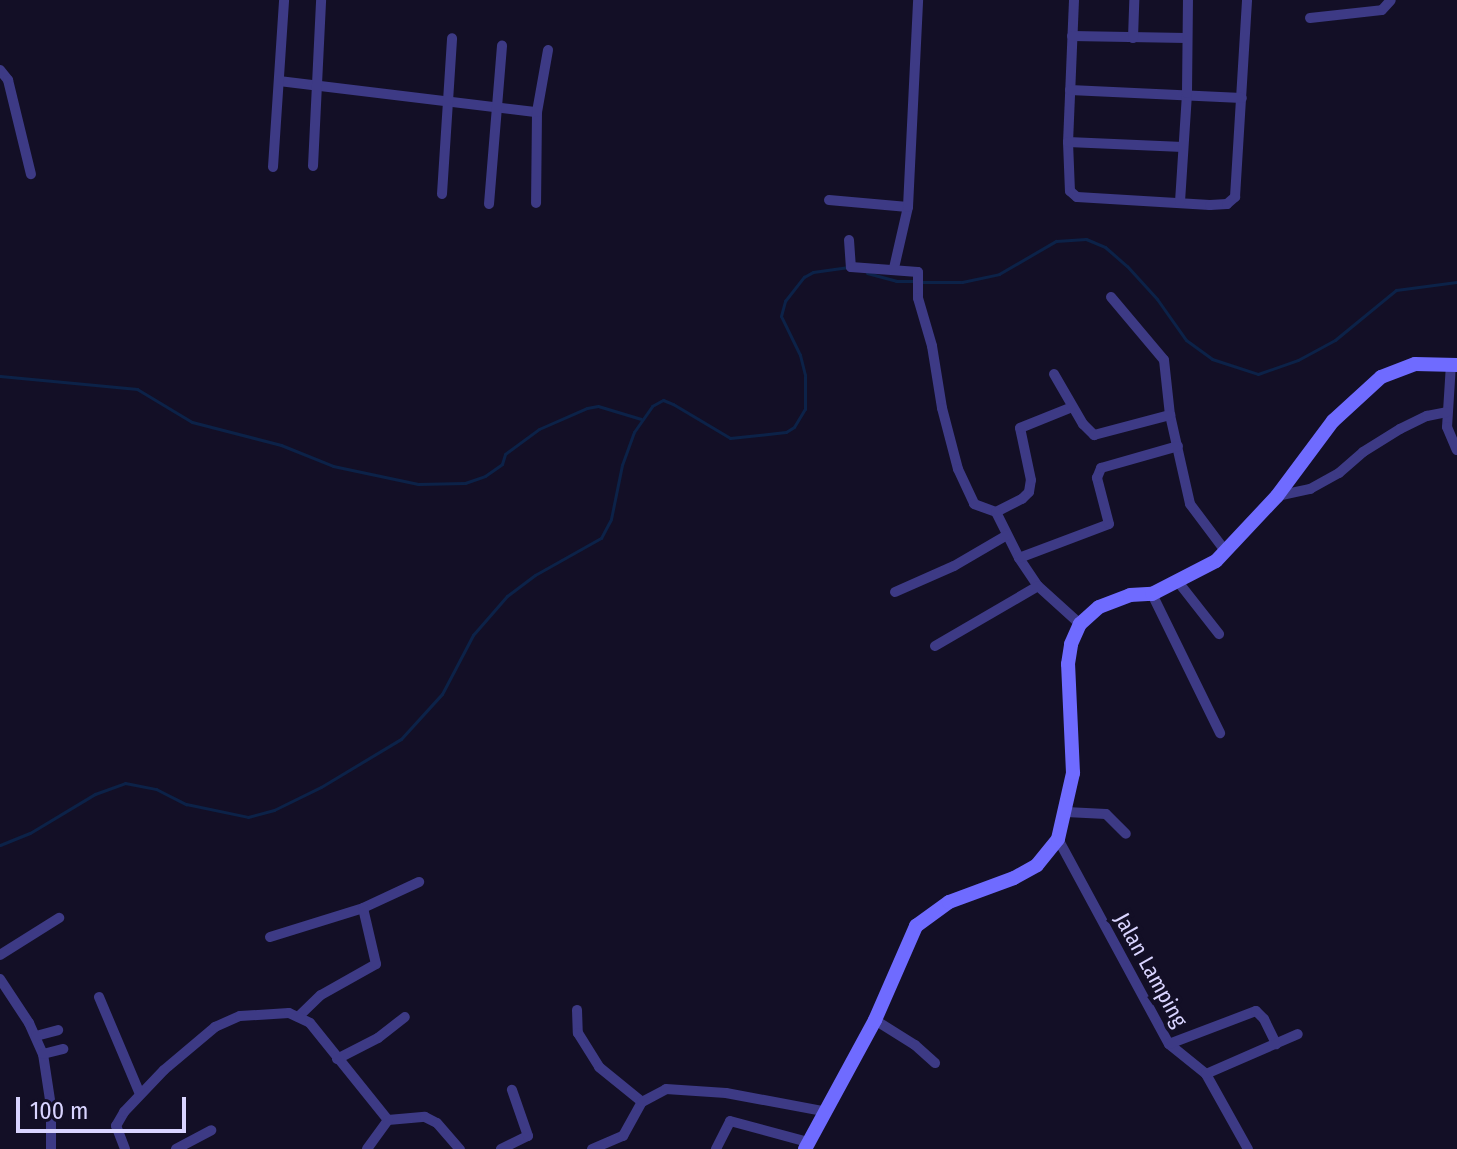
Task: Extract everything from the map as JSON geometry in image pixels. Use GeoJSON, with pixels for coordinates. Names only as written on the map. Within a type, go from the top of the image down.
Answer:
{"type":"FeatureCollection","features":[{"type":"Feature","properties":{"kind":"main road"},"geometry":{"type":"LineString","coordinates":[[807,1146],[823,1111],[875,1020],[910,937],[923,917],[949,902],[1022,874],[1046,857],[1058,839],[1073,773],[1068,657],[1080,624],[1094,611],[1117,600],[1152,594],[1179,583],[1226,552],[1279,493],[1333,421],[1381,377],[1415,364],[1454,364]]}},
{"type":"Feature","properties":{"kind":"street"},"geometry":{"type":"LineString","coordinates":[[273,167],[284,0]]}},
{"type":"Feature","properties":{"kind":"street"},"geometry":{"type":"LineString","coordinates":[[313,166],[321,0]]}},
{"type":"Feature","properties":{"kind":"street"},"geometry":{"type":"LineString","coordinates":[[894,268],[908,207],[918,0]]}},
{"type":"Feature","properties":{"kind":"street"},"geometry":{"type":"LineString","coordinates":[[1074,0],[1067,185],[1077,197],[1210,205],[1232,202],[1247,0]]}},
{"type":"Feature","properties":{"kind":"street"},"geometry":{"type":"LineString","coordinates":[[1133,38],[1134,0]]}},
{"type":"Feature","properties":{"kind":"street"},"geometry":{"type":"LineString","coordinates":[[1180,202],[1187,93],[1188,0]]}},
{"type":"Feature","properties":{"kind":"street"},"geometry":{"type":"LineString","coordinates":[[1310,18],[1382,10],[1391,0]]}},
{"type":"Feature","properties":{"kind":"street"},"geometry":{"type":"LineString","coordinates":[[1072,36],[1186,38]]}},
{"type":"Feature","properties":{"kind":"street"},"geometry":{"type":"LineString","coordinates":[[442,194],[452,38]]}},
{"type":"Feature","properties":{"kind":"street"},"geometry":{"type":"LineString","coordinates":[[489,204],[494,107],[502,46]]}},
{"type":"Feature","properties":{"kind":"street"},"geometry":{"type":"LineString","coordinates":[[536,203],[537,112],[548,50]]}},
{"type":"Feature","properties":{"kind":"street"},"geometry":{"type":"LineString","coordinates":[[0,70],[8,80],[31,174]]}},
{"type":"Feature","properties":{"kind":"street"},"geometry":{"type":"LineString","coordinates":[[279,81],[537,112]]}},
{"type":"Feature","properties":{"kind":"street"},"geometry":{"type":"LineString","coordinates":[[1070,90],[1187,93],[1242,98]]}},
{"type":"Feature","properties":{"kind":"street"},"geometry":{"type":"LineString","coordinates":[[1068,142],[1183,147]]}},
{"type":"Feature","properties":{"kind":"street"},"geometry":{"type":"LineString","coordinates":[[829,200],[908,207]]}},
{"type":"Feature","properties":{"kind":"street"},"geometry":{"type":"LineString","coordinates":[[849,240],[851,267],[915,270],[919,276],[918,298],[958,469],[972,501],[996,512],[1019,558],[1038,586],[1080,624]]}},
{"type":"Feature","properties":{"kind":"street"},"geometry":{"type":"LineString","coordinates":[[1111,297],[1164,360],[1170,415],[1190,504],[1226,552]]}},
{"type":"Feature","properties":{"kind":"street"},"geometry":{"type":"LineString","coordinates":[[1454,364],[1447,427],[1457,450]]}},
{"type":"Feature","properties":{"kind":"street"},"geometry":{"type":"LineString","coordinates":[[1054,374],[1090,433],[1100,436],[1170,415]]}},
{"type":"Feature","properties":{"kind":"street"},"geometry":{"type":"LineString","coordinates":[[996,512],[1017,503],[1030,488],[1020,428],[1072,407]]}},
{"type":"Feature","properties":{"kind":"street"},"geometry":{"type":"LineString","coordinates":[[1279,493],[1310,489],[1339,473],[1363,452],[1400,429],[1447,412]]}},
{"type":"Feature","properties":{"kind":"street"},"geometry":{"type":"LineString","coordinates":[[1019,558],[1109,524],[1097,478],[1101,468],[1178,446]]}},
{"type":"Feature","properties":{"kind":"street"},"geometry":{"type":"LineString","coordinates":[[895,592],[954,566],[1007,535]]}},
{"type":"Feature","properties":{"kind":"street"},"geometry":{"type":"LineString","coordinates":[[1179,583],[1219,634]]}},
{"type":"Feature","properties":{"kind":"street"},"geometry":{"type":"LineString","coordinates":[[935,646],[1038,586]]}},
{"type":"Feature","properties":{"kind":"street"},"geometry":{"type":"LineString","coordinates":[[1152,594],[1220,733]]}},
{"type":"Feature","properties":{"kind":"street"},"geometry":{"type":"LineString","coordinates":[[1066,812],[1106,814],[1126,834]]}},
{"type":"Feature","properties":{"kind":"street","name":"Jalan Lamping"},"geometry":{"type":"LineString","coordinates":[[1058,839],[1169,1044],[1206,1074],[1248,1149]]}},
{"type":"Feature","properties":{"kind":"street"},"geometry":{"type":"LineString","coordinates":[[270,937],[363,908],[419,882]]}},
{"type":"Feature","properties":{"kind":"street"},"geometry":{"type":"LineString","coordinates":[[299,1016],[321,995],[377,962],[363,908]]}},
{"type":"Feature","properties":{"kind":"street"},"geometry":{"type":"LineString","coordinates":[[0,955],[59,918]]}},
{"type":"Feature","properties":{"kind":"street"},"geometry":{"type":"LineString","coordinates":[[0,979],[4,995],[36,1036],[43,1054],[51,1106],[51,1149]]}},
{"type":"Feature","properties":{"kind":"street"},"geometry":{"type":"LineString","coordinates":[[99,997],[140,1094]]}},
{"type":"Feature","properties":{"kind":"street"},"geometry":{"type":"LineString","coordinates":[[577,1010],[578,1033],[599,1067],[642,1102]]}},
{"type":"Feature","properties":{"kind":"street"},"geometry":{"type":"LineString","coordinates":[[1169,1044],[1253,1011],[1264,1019],[1276,1044]]}},
{"type":"Feature","properties":{"kind":"street"},"geometry":{"type":"LineString","coordinates":[[125,1149],[116,1126],[140,1094],[223,1021],[240,1016],[299,1016],[313,1027],[388,1120]]}},
{"type":"Feature","properties":{"kind":"street"},"geometry":{"type":"LineString","coordinates":[[337,1059],[378,1038],[405,1017]]}},
{"type":"Feature","properties":{"kind":"street"},"geometry":{"type":"LineString","coordinates":[[875,1020],[915,1045],[935,1063]]}},
{"type":"Feature","properties":{"kind":"street"},"geometry":{"type":"LineString","coordinates":[[36,1036],[58,1030]]}},
{"type":"Feature","properties":{"kind":"street"},"geometry":{"type":"LineString","coordinates":[[1206,1074],[1298,1034]]}},
{"type":"Feature","properties":{"kind":"street"},"geometry":{"type":"LineString","coordinates":[[43,1054],[63,1049]]}},
{"type":"Feature","properties":{"kind":"street"},"geometry":{"type":"LineString","coordinates":[[592,1149],[626,1134],[642,1102],[674,1089],[726,1093],[823,1111]]}},
{"type":"Feature","properties":{"kind":"street"},"geometry":{"type":"LineString","coordinates":[[501,1149],[528,1136],[512,1090]]}},
{"type":"Feature","properties":{"kind":"street"},"geometry":{"type":"LineString","coordinates":[[367,1149],[388,1120],[425,1117],[437,1123],[460,1149]]}},
{"type":"Feature","properties":{"kind":"street"},"geometry":{"type":"LineString","coordinates":[[716,1149],[730,1121],[807,1146]]}},
{"type":"Feature","properties":{"kind":"street"},"geometry":{"type":"LineString","coordinates":[[176,1149],[211,1130]]}},
{"type":"Feature","properties":{"kind":"waterway"},"geometry":{"type":"LineString","coordinates":[[922,282],[962,282],[999,274],[1056,241],[1086,239],[1105,247],[1127,266],[1157,299],[1186,340],[1212,359],[1258,374],[1298,360],[1335,340],[1396,290],[1457,282]]}},
{"type":"Feature","properties":{"kind":"waterway"},"geometry":{"type":"LineString","coordinates":[[0,845],[30,833],[95,794],[125,783],[156,789],[186,804],[248,817],[274,810],[321,787],[401,739],[442,694],[473,635],[507,596],[535,575],[601,538],[611,519],[622,465],[634,432],[652,406],[663,400],[673,404],[730,438],[786,432],[794,427],[805,409],[805,375],[800,355],[781,316],[785,301],[804,277],[813,272],[849,267]]}},
{"type":"Feature","properties":{"kind":"waterway"},"geometry":{"type":"LineString","coordinates":[[867,273],[896,281],[914,281]]}},
{"type":"Feature","properties":{"kind":"waterway"},"geometry":{"type":"LineString","coordinates":[[0,376],[137,389],[192,422],[281,445],[333,466],[418,484],[465,483],[485,476],[502,464],[505,454],[539,429],[587,408],[598,406],[641,419]]}}]}
